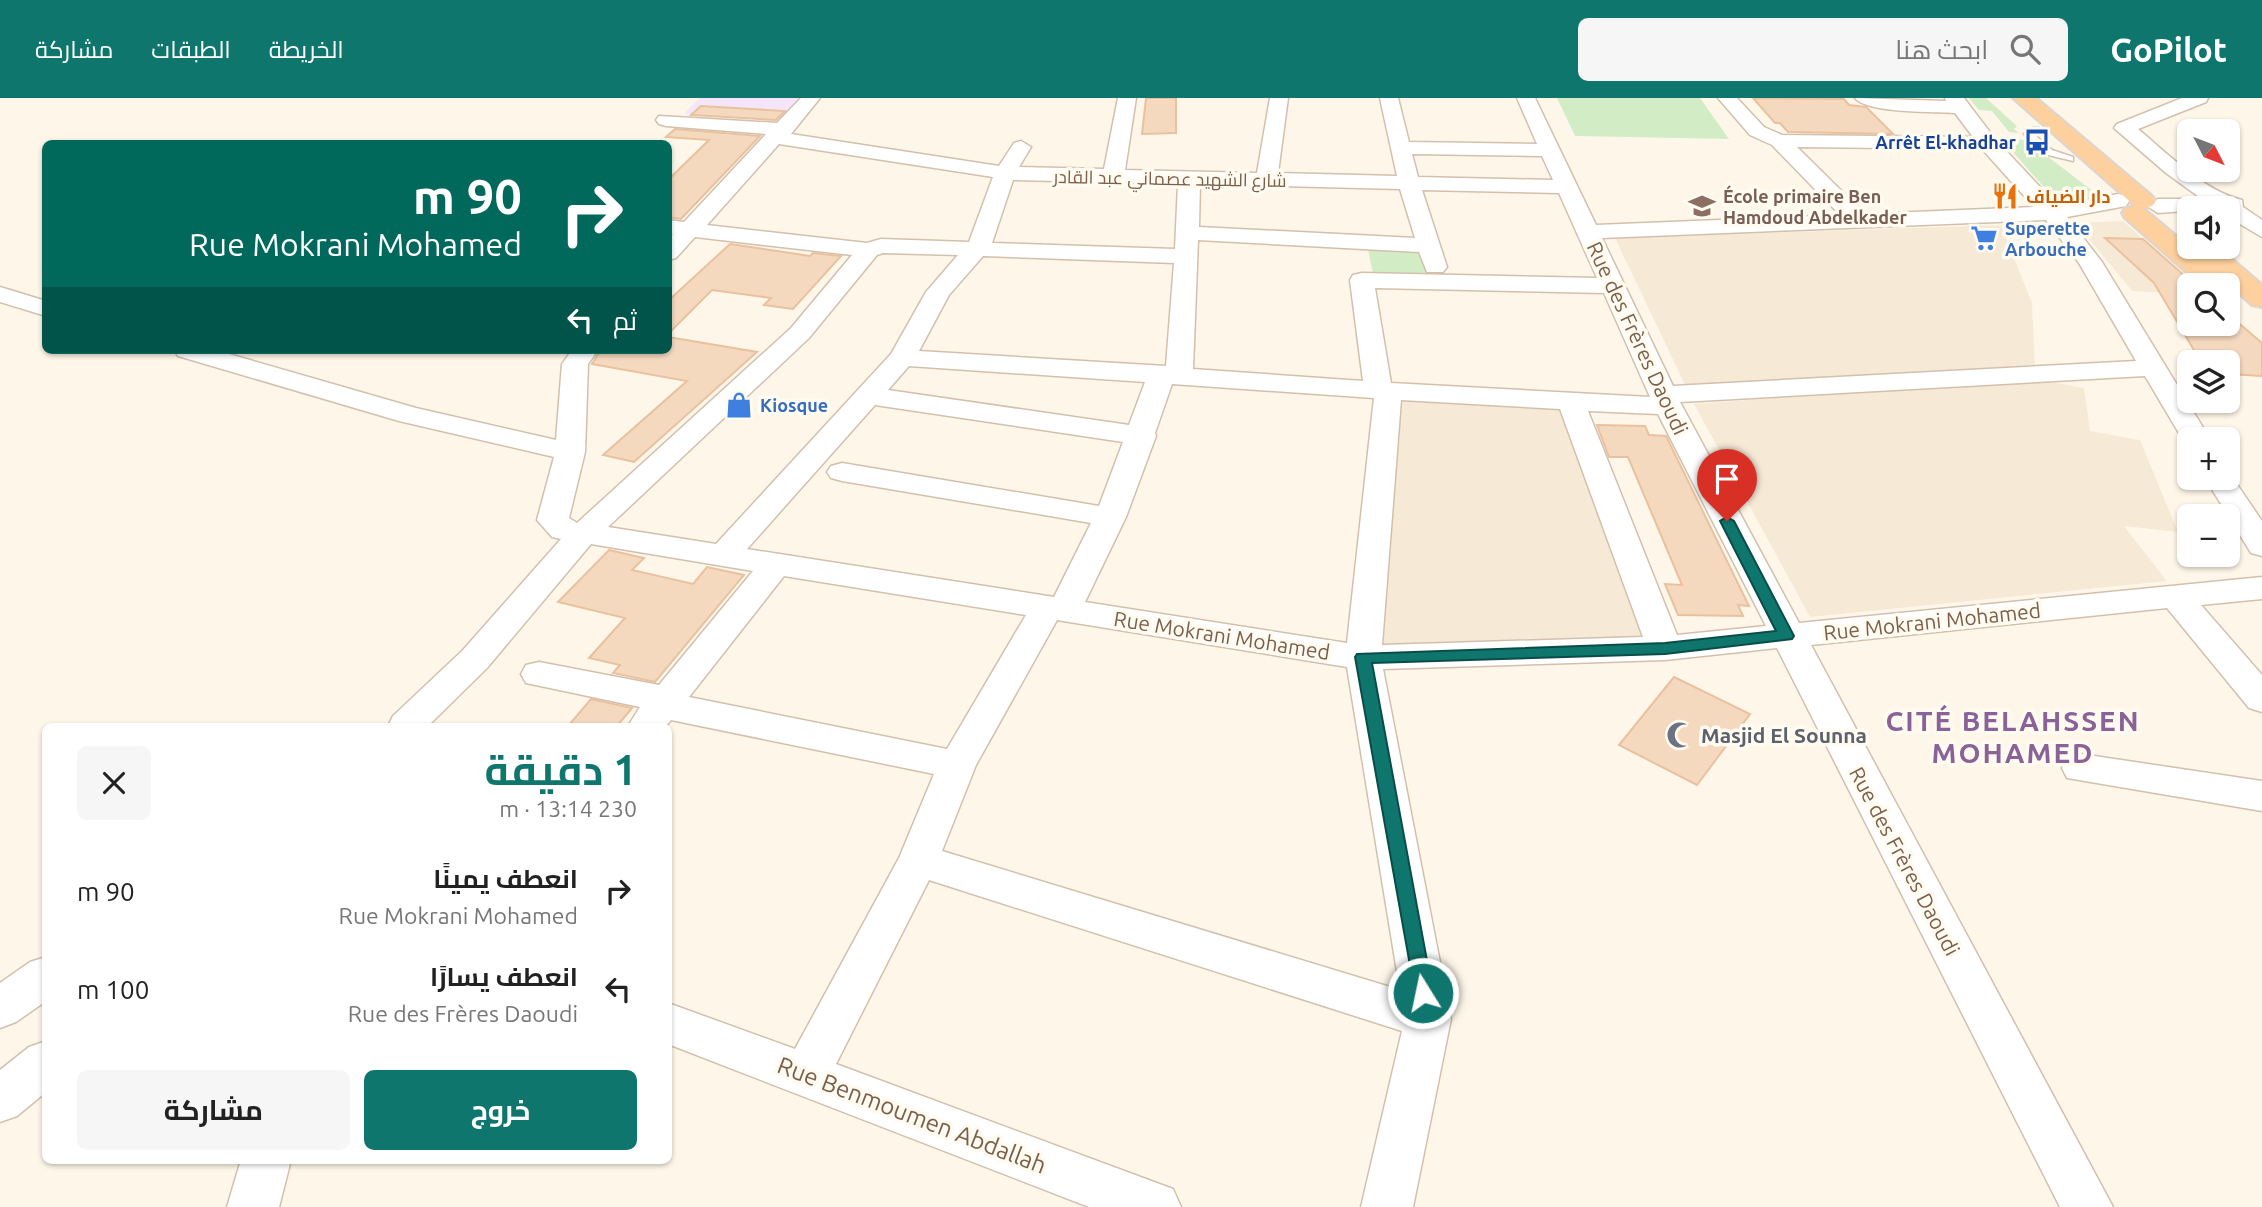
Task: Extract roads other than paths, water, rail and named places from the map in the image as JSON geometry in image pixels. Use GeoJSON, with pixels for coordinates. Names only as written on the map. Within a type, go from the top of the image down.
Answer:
{"type":"FeatureCollection","features":[{"type":"Feature","properties":{"kind":"highway"},"geometry":{"type":"LineString","coordinates":[[2001,98],[2043,127],[2138,206],[2205,273]]}},
{"type":"Feature","properties":{"kind":"highway"},"geometry":{"type":"LineString","coordinates":[[2023,98],[2043,127]]}},
{"type":"Feature","properties":{"kind":"highway"},"geometry":{"type":"LineString","coordinates":[[2138,206],[2177,228]]}},
{"type":"Feature","properties":{"kind":"highway"},"geometry":{"type":"LineString","coordinates":[[2217,259],[2262,299]]}},
{"type":"Feature","properties":{"kind":"highway"},"geometry":{"type":"LineString","coordinates":[[2240,306],[2262,325]]}},
{"type":"Feature","properties":{"kind":"street","name":"شارع الشهيد عصماني عبد القادر"},"geometry":{"type":"LineString","coordinates":[[684,98],[661,126],[780,134],[1005,173],[1113,178],[1567,187]]}},
{"type":"Feature","properties":{"kind":"street"},"geometry":{"type":"LineString","coordinates":[[678,228],[780,134],[811,98]]}},
{"type":"Feature","properties":{"kind":"street"},"geometry":{"type":"LineString","coordinates":[[1113,178],[1127,98]]}},
{"type":"Feature","properties":{"kind":"street"},"geometry":{"type":"LineString","coordinates":[[1266,180],[1279,98]]}},
{"type":"Feature","properties":{"kind":"street"},"geometry":{"type":"LineString","coordinates":[[1389,98],[1409,183],[1439,282]]}},
{"type":"Feature","properties":{"kind":"street","name":"Rue des Frères Daoudi"},"geometry":{"type":"LineString","coordinates":[[1526,98],[1666,400],[1786,636],[2087,1207]]}},
{"type":"Feature","properties":{"kind":"street"},"geometry":{"type":"LineString","coordinates":[[1727,98],[1756,131],[1779,141],[1860,222]]}},
{"type":"Feature","properties":{"kind":"street"},"geometry":{"type":"LineString","coordinates":[[1864,98],[1908,105],[1957,103],[1988,143],[2061,212],[2062,224],[2090,262],[2189,427]]}},
{"type":"Feature","properties":{"kind":"street"},"geometry":{"type":"LineString","coordinates":[[2199,98],[2124,128],[2173,169],[2216,196]]}},
{"type":"Feature","properties":{"kind":"street"},"geometry":{"type":"LineString","coordinates":[[1779,141],[1988,143]]}},
{"type":"Feature","properties":{"kind":"street"},"geometry":{"type":"LineString","coordinates":[[723,555],[902,358],[938,292],[979,247],[1005,173],[1021,147]]}},
{"type":"Feature","properties":{"kind":"street"},"geometry":{"type":"LineString","coordinates":[[1401,148],[1551,150]]}},
{"type":"Feature","properties":{"kind":"street"},"geometry":{"type":"LineString","coordinates":[[805,1076],[918,860],[957,765],[1110,517],[1142,436],[1171,374],[1188,245],[1189,179]]}},
{"type":"Feature","properties":{"kind":"street"},"geometry":{"type":"LineString","coordinates":[[2240,205],[2262,204]]}},
{"type":"Feature","properties":{"kind":"street"},"geometry":{"type":"LineString","coordinates":[[1588,233],[2177,206]]}},
{"type":"Feature","properties":{"kind":"street"},"geometry":{"type":"LineString","coordinates":[[2240,213],[2262,230]]}},
{"type":"Feature","properties":{"kind":"street"},"geometry":{"type":"LineString","coordinates":[[678,228],[869,250],[881,246],[1430,246]]}},
{"type":"Feature","properties":{"kind":"street"},"geometry":{"type":"LineString","coordinates":[[1356,244],[1383,391],[1363,657],[1428,1019],[1387,1207]]}},
{"type":"Feature","properties":{"kind":"street"},"geometry":{"type":"LineString","coordinates":[[409,723],[475,659],[583,534],[800,333],[869,250]]}},
{"type":"Feature","properties":{"kind":"street"},"geometry":{"type":"LineString","coordinates":[[1362,280],[1614,286]]}},
{"type":"Feature","properties":{"kind":"street"},"geometry":{"type":"LineString","coordinates":[[0,294],[42,308]]}},
{"type":"Feature","properties":{"kind":"street"},"geometry":{"type":"LineString","coordinates":[[201,354],[409,415],[570,452],[575,364],[582,354]]}},
{"type":"Feature","properties":{"kind":"street"},"geometry":{"type":"LineString","coordinates":[[902,358],[1570,402],[1666,400],[2152,368]]}},
{"type":"Feature","properties":{"kind":"street"},"geometry":{"type":"LineString","coordinates":[[869,396],[1142,436]]}},
{"type":"Feature","properties":{"kind":"street"},"geometry":{"type":"LineString","coordinates":[[1570,402],[1665,648]]}},
{"type":"Feature","properties":{"kind":"street","name":"Rue Mokrani Mohamed"},"geometry":{"type":"LineString","coordinates":[[570,452],[552,520],[563,530],[1363,657],[1665,648],[2262,588]]}},
{"type":"Feature","properties":{"kind":"street"},"geometry":{"type":"LineString","coordinates":[[842,472],[1110,517]]}},
{"type":"Feature","properties":{"kind":"street"},"geometry":{"type":"LineString","coordinates":[[2227,490],[2262,546]]}},
{"type":"Feature","properties":{"kind":"street"},"geometry":{"type":"LineString","coordinates":[[659,711],[775,565]]}},
{"type":"Feature","properties":{"kind":"street"},"geometry":{"type":"LineString","coordinates":[[2175,596],[2262,699]]}},
{"type":"Feature","properties":{"kind":"street"},"geometry":{"type":"LineString","coordinates":[[560,680],[659,711],[957,765]]}},
{"type":"Feature","properties":{"kind":"street"},"geometry":{"type":"LineString","coordinates":[[2081,768],[2262,796]]}},
{"type":"Feature","properties":{"kind":"street"},"geometry":{"type":"LineString","coordinates":[[918,860],[1428,1019]]}},
{"type":"Feature","properties":{"kind":"street"},"geometry":{"type":"LineString","coordinates":[[0,1008],[42,979]]}},
{"type":"Feature","properties":{"kind":"street","name":"Rue Benmoumen Abdallah"},"geometry":{"type":"LineString","coordinates":[[672,1025],[1155,1207]]}},
{"type":"Feature","properties":{"kind":"street"},"geometry":{"type":"LineString","coordinates":[[0,1100],[42,1065]]}},
{"type":"Feature","properties":{"kind":"street"},"geometry":{"type":"LineString","coordinates":[[253,1207],[265,1164]]}},
{"type":"Feature","properties":{"kind":"place","name":"Arrêt El-khadhar"},"geometry":{"type":"Point","coordinates":[2037,142]}},
{"type":"Feature","properties":{"kind":"place","name":"دار الضياف"},"geometry":{"type":"Point","coordinates":[2005,196]}},
{"type":"Feature","properties":{"kind":"place","name":"École primaire Ben Hamdoud Abdelkader"},"geometry":{"type":"Point","coordinates":[1702,206]}},
{"type":"Feature","properties":{"kind":"place","name":"Superette Arbouche"},"geometry":{"type":"Point","coordinates":[1984,238]}},
{"type":"Feature","properties":{"kind":"place","name":"Kiosque"},"geometry":{"type":"Point","coordinates":[739,405]}},
{"type":"Feature","properties":{"kind":"place","name":"Masjid El Sounna"},"geometry":{"type":"Point","coordinates":[1680,735]}},
{"type":"Feature","properties":{"kind":"district","name":"CITÉ BELAHSSEN MOHAMED"},"geometry":{"type":"Point","coordinates":[2013,736]}}]}
